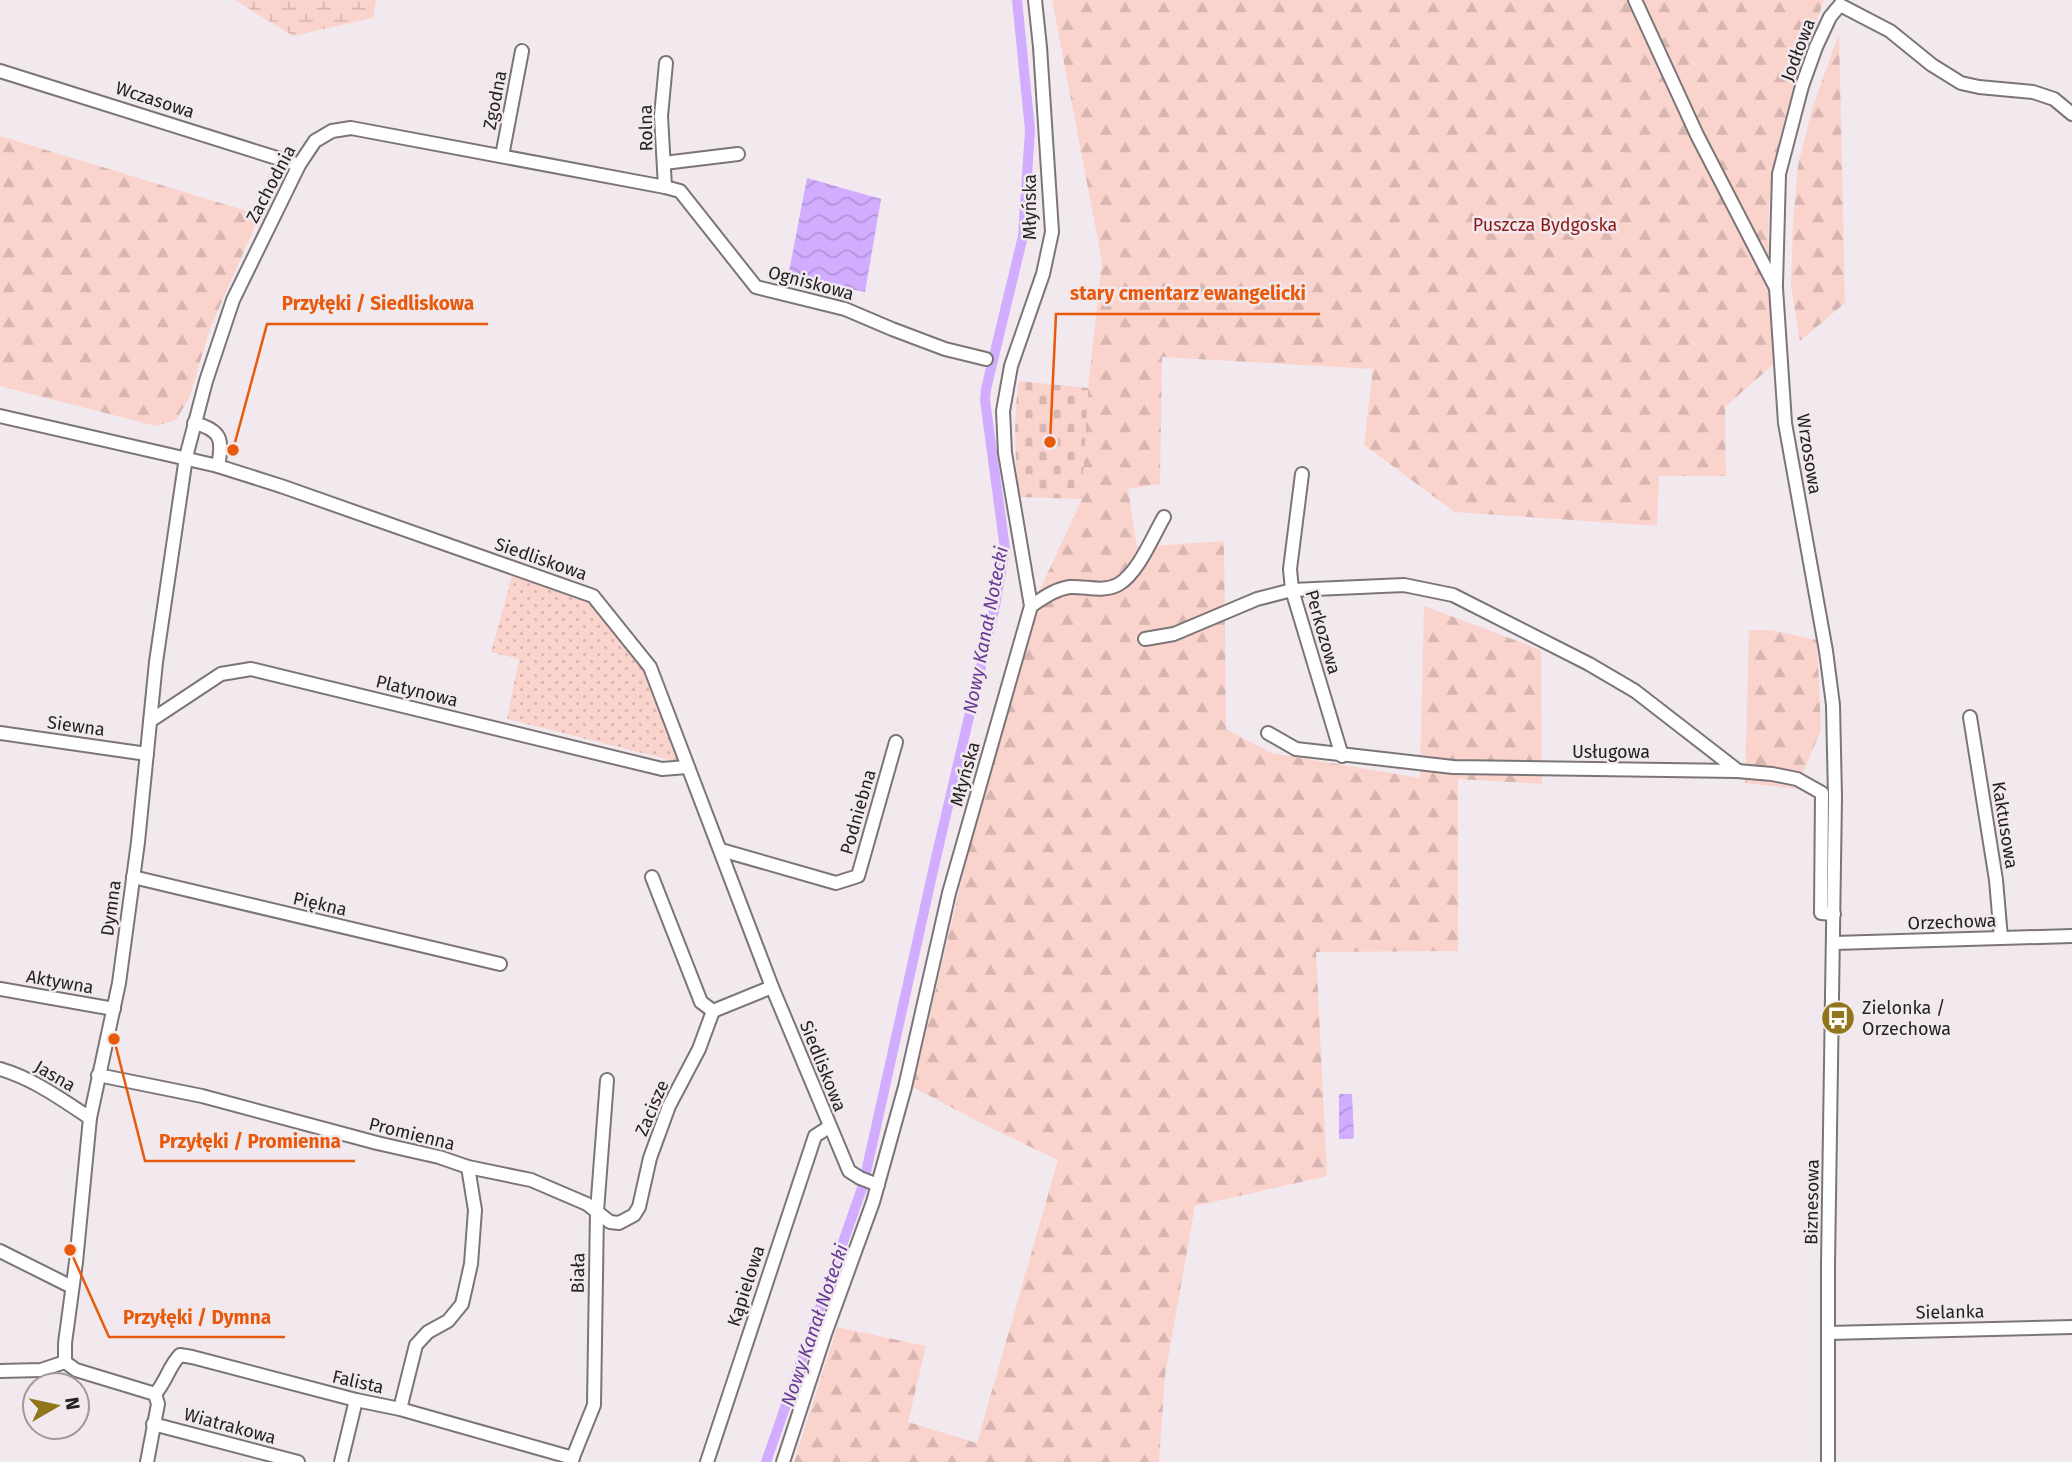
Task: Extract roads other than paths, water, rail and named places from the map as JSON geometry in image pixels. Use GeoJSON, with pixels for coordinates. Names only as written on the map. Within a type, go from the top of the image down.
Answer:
{"type":"FeatureCollection","features":[{"type":"Feature","properties":{"kind":"street","name":"Młyńska"},"geometry":{"type":"LineString","coordinates":[[783,1462],[878,1185],[905,1087],[949,893],[1031,606],[1005,453],[1003,411],[1011,366],[1043,274],[1052,232],[1040,47],[1034,0]]}},
{"type":"Feature","properties":{"kind":"street","name":"Wrzosowa"},"geometry":{"type":"LineString","coordinates":[[1635,0],[1698,135],[1776,288],[1785,423],[1826,651],[1833,705],[1834,943]]}},
{"type":"Feature","properties":{"kind":"street","name":"Jodłowa"},"geometry":{"type":"LineString","coordinates":[[1776,288],[1779,174],[1802,86],[1816,47],[1830,17],[1840,5],[1890,31],[1932,65],[1961,83],[2033,92],[2054,99],[2072,114]]}},
{"type":"Feature","properties":{"kind":"street","name":"Zgodna"},"geometry":{"type":"LineString","coordinates":[[502,156],[522,51]]}},
{"type":"Feature","properties":{"kind":"street","name":"Rolna"},"geometry":{"type":"LineString","coordinates":[[661,186],[664,163],[661,116],[666,63]]}},
{"type":"Feature","properties":{"kind":"street","name":"Wczasowa"},"geometry":{"type":"LineString","coordinates":[[0,71],[299,164]]}},
{"type":"Feature","properties":{"kind":"street","name":"Zachodnia"},"geometry":{"type":"LineString","coordinates":[[186,457],[233,300],[299,164],[315,141],[332,131],[351,128],[661,186]]}},
{"type":"Feature","properties":{"kind":"street"},"geometry":{"type":"LineString","coordinates":[[664,163],[737,154]]}},
{"type":"Feature","properties":{"kind":"street","name":"Ogniskowa"},"geometry":{"type":"LineString","coordinates":[[661,186],[680,191],[756,287],[845,309],[934,345],[986,359]]}},
{"type":"Feature","properties":{"kind":"street","name":"Siedliskowa"},"geometry":{"type":"LineString","coordinates":[[0,416],[218,466],[593,596],[650,667],[772,987],[829,1127],[849,1171],[878,1185]]}},
{"type":"Feature","properties":{"kind":"street"},"geometry":{"type":"LineString","coordinates":[[194,423],[209,428],[218,436],[222,448],[218,466]]}},
{"type":"Feature","properties":{"kind":"street","name":"Dymna"},"geometry":{"type":"LineString","coordinates":[[65,1362],[90,1118],[97,1074],[114,1009],[133,877],[156,662],[186,457]]}},
{"type":"Feature","properties":{"kind":"street","name":"Perkozowa"},"geometry":{"type":"LineString","coordinates":[[1302,474],[1290,569],[1293,590],[1342,755]]}},
{"type":"Feature","properties":{"kind":"street"},"geometry":{"type":"LineString","coordinates":[[1031,606],[1050,593],[1070,587],[1117,586],[1133,571],[1164,517]]}},
{"type":"Feature","properties":{"kind":"street"},"geometry":{"type":"LineString","coordinates":[[1145,639],[1174,634],[1257,599],[1293,590],[1404,585],[1453,595],[1589,664],[1635,691],[1737,771]]}},
{"type":"Feature","properties":{"kind":"street","name":"Platynowa"},"geometry":{"type":"LineString","coordinates":[[150,721],[221,674],[251,669],[662,769],[687,768]]}},
{"type":"Feature","properties":{"kind":"street","name":"Kaktusowa"},"geometry":{"type":"LineString","coordinates":[[1970,717],[1996,880],[2001,938]]}},
{"type":"Feature","properties":{"kind":"street","name":"Siewna"},"geometry":{"type":"LineString","coordinates":[[0,733],[147,754]]}},
{"type":"Feature","properties":{"kind":"street","name":"Usługowa"},"geometry":{"type":"LineString","coordinates":[[1268,733],[1296,749],[1453,767],[1737,771],[1797,779],[1822,793],[1821,913],[1834,914]]}},
{"type":"Feature","properties":{"kind":"street","name":"Podniebna"},"geometry":{"type":"LineString","coordinates":[[721,850],[836,883],[858,876],[896,742]]}},
{"type":"Feature","properties":{"kind":"street","name":"Piękna"},"geometry":{"type":"LineString","coordinates":[[133,877],[500,964]]}},
{"type":"Feature","properties":{"kind":"street"},"geometry":{"type":"LineString","coordinates":[[652,877],[701,1002],[713,1011],[772,987]]}},
{"type":"Feature","properties":{"kind":"street","name":"Orzechowa"},"geometry":{"type":"LineString","coordinates":[[1834,943],[2072,936]]}},
{"type":"Feature","properties":{"kind":"street","name":"Biznesowa"},"geometry":{"type":"LineString","coordinates":[[1828,1462],[1834,943]]}},
{"type":"Feature","properties":{"kind":"street","name":"Aktywna"},"geometry":{"type":"LineString","coordinates":[[0,989],[114,1009]]}},
{"type":"Feature","properties":{"kind":"street","name":"Zacisze"},"geometry":{"type":"LineString","coordinates":[[628,1220],[639,1207],[650,1158],[670,1106],[699,1049],[713,1011]]}},
{"type":"Feature","properties":{"kind":"street","name":"Jasna"},"geometry":{"type":"LineString","coordinates":[[0,1069],[47,1089],[90,1118]]}},
{"type":"Feature","properties":{"kind":"street","name":"Promienna"},"geometry":{"type":"LineString","coordinates":[[97,1074],[202,1096],[439,1157],[468,1167],[531,1180],[587,1204],[610,1222],[628,1220]]}},
{"type":"Feature","properties":{"kind":"street","name":"Biała"},"geometry":{"type":"LineString","coordinates":[[572,1460],[594,1405],[597,1211],[607,1080]]}},
{"type":"Feature","properties":{"kind":"street","name":"Kąpielowa"},"geometry":{"type":"LineString","coordinates":[[707,1462],[816,1136],[829,1127]]}},
{"type":"Feature","properties":{"kind":"street"},"geometry":{"type":"LineString","coordinates":[[400,1409],[416,1345],[428,1332],[448,1321],[462,1304],[471,1264],[475,1210],[468,1167]]}},
{"type":"Feature","properties":{"kind":"street"},"geometry":{"type":"LineString","coordinates":[[0,1251],[72,1287]]}},
{"type":"Feature","properties":{"kind":"street","name":"Sielanka"},"geometry":{"type":"LineString","coordinates":[[1828,1333],[2072,1327]]}},
{"type":"Feature","properties":{"kind":"street","name":"Falista"},"geometry":{"type":"LineString","coordinates":[[155,1394],[163,1385],[173,1362],[180,1356],[192,1357],[400,1409],[572,1460]]}},
{"type":"Feature","properties":{"kind":"street"},"geometry":{"type":"LineString","coordinates":[[0,1371],[41,1370],[65,1362],[76,1370],[155,1394],[158,1404],[147,1462]]}},
{"type":"Feature","properties":{"kind":"street"},"geometry":{"type":"LineString","coordinates":[[341,1462],[356,1400]]}},
{"type":"Feature","properties":{"kind":"street","name":"Wiatrakowa"},"geometry":{"type":"LineString","coordinates":[[153,1424],[298,1462]]}},
{"type":"Feature","properties":{"kind":"water"},"geometry":{"type":"Polygon","coordinates":[[[807,178],[881,199],[865,292],[788,277],[807,178]]]}},
{"type":"Feature","properties":{"kind":"water"},"geometry":{"type":"Polygon","coordinates":[[[1339,1094],[1352,1094],[1352,1139],[1339,1139],[1339,1094]]]}},
{"type":"Feature","properties":{"kind":"waterway","name":"Nowy Kanał Notecki"},"geometry":{"type":"LineString","coordinates":[[866,1172],[995,606],[1005,549],[985,400],[1023,236],[1030,130],[1017,0]]}},
{"type":"Feature","properties":{"kind":"waterway","name":"Nowy Kanał Notecki"},"geometry":{"type":"LineString","coordinates":[[766,1462],[862,1188]]}},
{"type":"Feature","properties":{"kind":"place","name":"stary cmentarz ewangelicki"},"geometry":{"type":"Point","coordinates":[1050,442]}},
{"type":"Feature","properties":{"kind":"place","name":"Przyłęki / Siedliskowa"},"geometry":{"type":"Point","coordinates":[233,450]}},
{"type":"Feature","properties":{"kind":"place","name":"Zielonka / Orzechowa"},"geometry":{"type":"Point","coordinates":[1838,1018]}},
{"type":"Feature","properties":{"kind":"place","name":"Przyłęki / Promienna"},"geometry":{"type":"Point","coordinates":[114,1039]}},
{"type":"Feature","properties":{"kind":"place","name":"Przyłęki / Dymna"},"geometry":{"type":"Point","coordinates":[70,1250]}},
{"type":"Feature","properties":{"kind":"park label","name":"Puszcza Bydgoska"},"geometry":{"type":"Point","coordinates":[1545,225]}}]}
